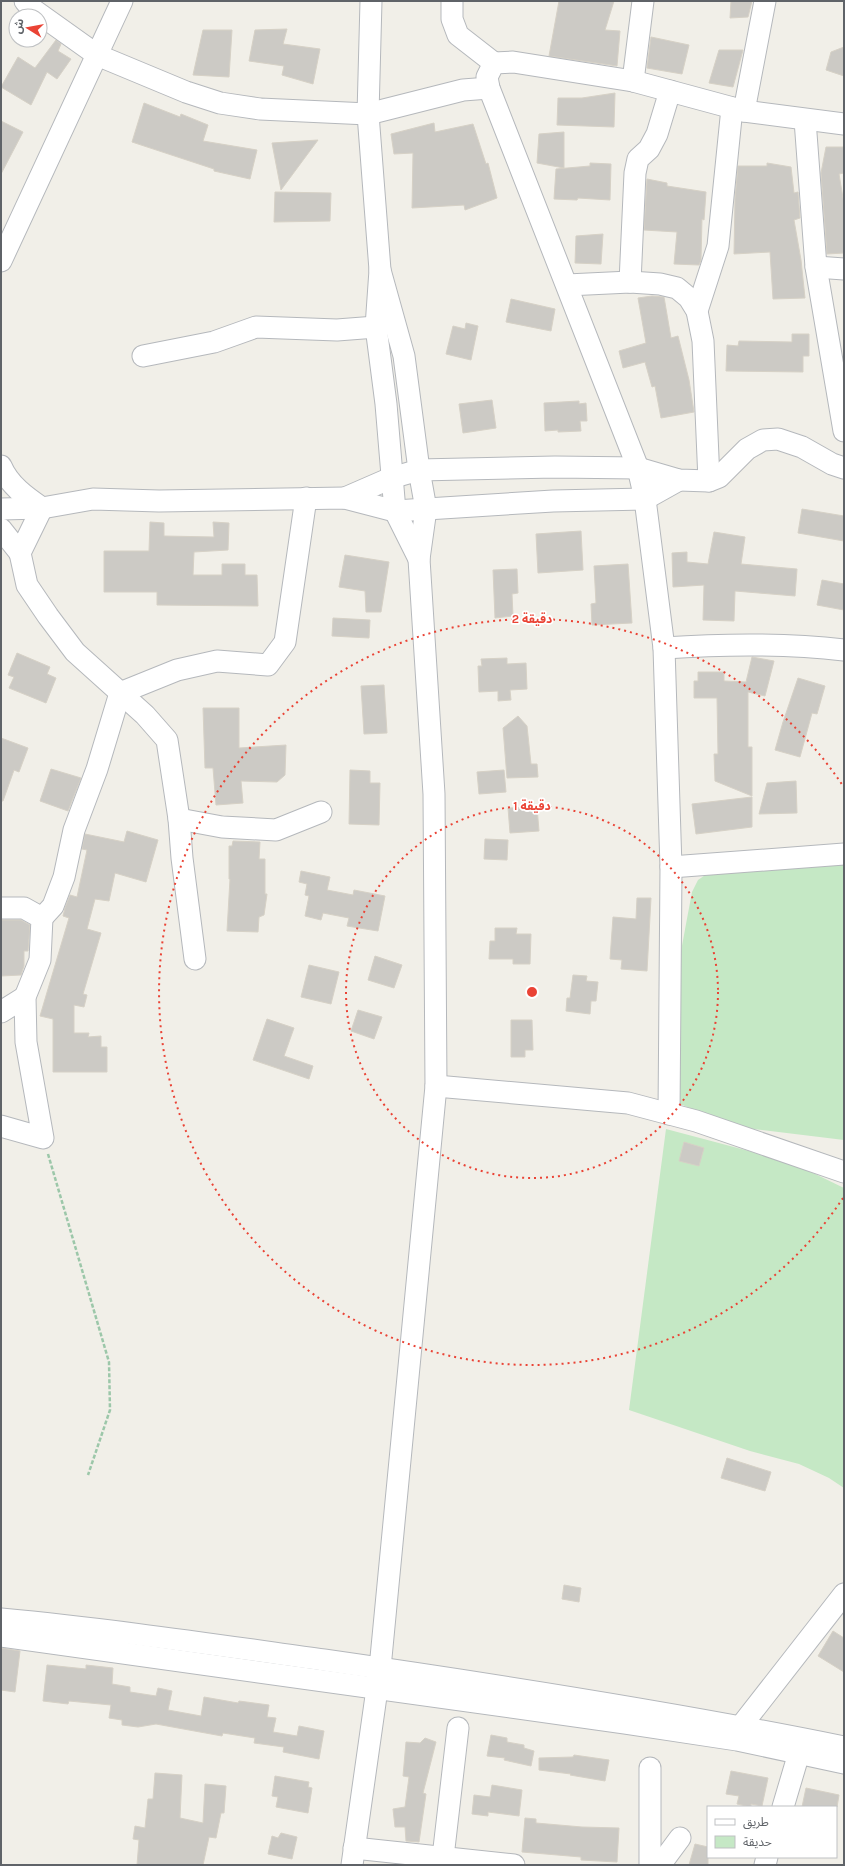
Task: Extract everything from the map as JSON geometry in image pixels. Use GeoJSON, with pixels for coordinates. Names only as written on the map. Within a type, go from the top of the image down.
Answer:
{"type":"FeatureCollection","features":[{"type":"Feature","properties":{"kind":"street"},"geometry":{"type":"LineString","coordinates":[[25,1],[32,8],[97,55],[186,92],[220,103],[260,109],[368,114],[463,90],[489,88]]}},
{"type":"Feature","properties":{"kind":"street"},"geometry":{"type":"LineString","coordinates":[[1,261],[122,1]]}},
{"type":"Feature","properties":{"kind":"street"},"geometry":{"type":"LineString","coordinates":[[371,1],[368,114],[380,270],[376,327],[386,404],[391,478],[395,511],[419,559]]}},
{"type":"Feature","properties":{"kind":"street"},"geometry":{"type":"LineString","coordinates":[[452,1],[452,19],[458,35],[494,62],[513,62],[633,81],[738,110],[844,124]]}},
{"type":"Feature","properties":{"kind":"street"},"geometry":{"type":"LineString","coordinates":[[633,81],[643,1]]}},
{"type":"Feature","properties":{"kind":"street"},"geometry":{"type":"LineString","coordinates":[[697,311],[718,246],[738,110],[765,1]]}},
{"type":"Feature","properties":{"kind":"street"},"geometry":{"type":"LineString","coordinates":[[494,62],[487,77],[489,88],[638,468],[645,499],[664,648],[671,867],[669,1114]]}},
{"type":"Feature","properties":{"kind":"street"},"geometry":{"type":"LineString","coordinates":[[630,282],[635,173],[638,159],[649,149],[657,134],[670,91]]}},
{"type":"Feature","properties":{"kind":"street"},"geometry":{"type":"LineString","coordinates":[[805,120],[816,267],[844,431]]}},
{"type":"Feature","properties":{"kind":"street"},"geometry":{"type":"LineString","coordinates":[[816,267],[844,269]]}},
{"type":"Feature","properties":{"kind":"street"},"geometry":{"type":"LineString","coordinates":[[353,1856],[379,1678],[436,1086],[434,794],[419,559],[426,509],[419,470],[404,356],[380,270]]}},
{"type":"Feature","properties":{"kind":"street"},"geometry":{"type":"LineString","coordinates":[[567,285],[630,282],[660,284],[677,288],[689,298],[697,311],[703,341],[709,481]]}},
{"type":"Feature","properties":{"kind":"street"},"geometry":{"type":"LineString","coordinates":[[143,356],[214,342],[256,327],[337,330],[376,327]]}},
{"type":"Feature","properties":{"kind":"street"},"geometry":{"type":"LineString","coordinates":[[345,498],[391,478],[419,470],[555,467],[638,468],[679,480],[709,481],[719,477],[747,449],[763,440],[778,439],[802,447],[832,464],[844,468]]}},
{"type":"Feature","properties":{"kind":"street"},"geometry":{"type":"LineString","coordinates":[[1,466],[6,478],[25,496],[42,508]]}},
{"type":"Feature","properties":{"kind":"street"},"geometry":{"type":"LineString","coordinates":[[1,509],[42,508],[93,499],[159,501],[345,498],[395,511],[553,501],[645,499],[679,480]]}},
{"type":"Feature","properties":{"kind":"street"},"geometry":{"type":"LineString","coordinates":[[120,692],[177,670],[217,661],[268,665],[285,642],[306,498]]}},
{"type":"Feature","properties":{"kind":"street"},"geometry":{"type":"LineString","coordinates":[[20,553],[42,508]]}},
{"type":"Feature","properties":{"kind":"street"},"geometry":{"type":"LineString","coordinates":[[1,529],[20,553],[27,585],[75,652],[146,715],[167,740],[179,819],[182,858],[195,959]]}},
{"type":"Feature","properties":{"kind":"street"},"geometry":{"type":"LineString","coordinates":[[664,648],[715,645],[772,646],[844,650]]}},
{"type":"Feature","properties":{"kind":"street"},"geometry":{"type":"LineString","coordinates":[[1,1126],[43,1138],[26,1042],[25,997],[40,960],[42,918],[53,906],[64,877],[74,830],[97,769],[120,692]]}},
{"type":"Feature","properties":{"kind":"street"},"geometry":{"type":"LineString","coordinates":[[179,819],[222,828],[276,830],[320,812]]}},
{"type":"Feature","properties":{"kind":"street"},"geometry":{"type":"LineString","coordinates":[[671,867],[844,854]]}},
{"type":"Feature","properties":{"kind":"street"},"geometry":{"type":"LineString","coordinates":[[1,908],[24,908],[42,918]]}},
{"type":"Feature","properties":{"kind":"street"},"geometry":{"type":"LineString","coordinates":[[1,1012],[25,997]]}},
{"type":"Feature","properties":{"kind":"street"},"geometry":{"type":"LineString","coordinates":[[436,1086],[628,1103],[696,1121],[844,1172]]}},
{"type":"Feature","properties":{"kind":"street"},"geometry":{"type":"LineString","coordinates":[[741,1726],[844,1594]]}},
{"type":"Feature","properties":{"kind":"street"},"geometry":{"type":"LineString","coordinates":[[1,1619],[83,1626],[730,1739],[844,1763]]}},
{"type":"Feature","properties":{"kind":"street"},"geometry":{"type":"LineString","coordinates":[[1,1636],[379,1678],[486,1684],[741,1726],[844,1747]]}},
{"type":"Feature","properties":{"kind":"street"},"geometry":{"type":"LineString","coordinates":[[443,1857],[458,1728]]}},
{"type":"Feature","properties":{"kind":"street"},"geometry":{"type":"LineString","coordinates":[[783,1806],[799,1753]]}},
{"type":"Feature","properties":{"kind":"street"},"geometry":{"type":"LineString","coordinates":[[650,1768],[650,1865]]}},
{"type":"Feature","properties":{"kind":"street"},"geometry":{"type":"LineString","coordinates":[[660,1865],[680,1838]]}},
{"type":"Feature","properties":{"kind":"street"},"geometry":{"type":"LineString","coordinates":[[353,1856],[443,1857],[514,1865]]}},
{"type":"Feature","properties":{"kind":"street"},"geometry":{"type":"LineString","coordinates":[[353,1856],[375,1865]]}},
{"type":"Feature","properties":{"kind":"path"},"geometry":{"type":"LineString","coordinates":[[43,1138],[109,1362],[110,1410],[88,1475]]}},
{"type":"Feature","properties":{"kind":"green space"},"geometry":{"type":"Polygon","coordinates":[[[844,858],[844,1140],[737,1127],[675,1102],[678,967],[692,892],[698,880],[714,869],[844,858]]]}},
{"type":"Feature","properties":{"kind":"green space"},"geometry":{"type":"Polygon","coordinates":[[[666,1129],[749,1151],[807,1170],[844,1188],[844,1488],[829,1478],[799,1464],[750,1451],[629,1410],[666,1129]]]}},
{"type":"Feature","properties":{"kind":"building"},"geometry":{"type":"Polygon","coordinates":[[[559,1],[614,1],[605,30],[620,31],[617,66],[549,56],[559,1]]]}},
{"type":"Feature","properties":{"kind":"building"},"geometry":{"type":"Polygon","coordinates":[[[731,1],[752,1],[748,17],[730,18],[731,1]]]}},
{"type":"Feature","properties":{"kind":"building"},"geometry":{"type":"Polygon","coordinates":[[[287,29],[283,44],[320,49],[313,84],[282,75],[284,66],[249,61],[255,30],[287,29]]]}},
{"type":"Feature","properties":{"kind":"building"},"geometry":{"type":"Polygon","coordinates":[[[203,30],[232,30],[229,77],[193,75],[203,30]]]}},
{"type":"Feature","properties":{"kind":"building"},"geometry":{"type":"Polygon","coordinates":[[[651,37],[689,45],[682,74],[647,68],[651,37]]]}},
{"type":"Feature","properties":{"kind":"building"},"geometry":{"type":"Polygon","coordinates":[[[56,40],[61,44],[58,51],[71,59],[57,79],[47,72],[31,105],[1,87],[18,57],[35,68],[56,40]]]}},
{"type":"Feature","properties":{"kind":"building"},"geometry":{"type":"Polygon","coordinates":[[[844,47],[844,76],[826,70],[831,52],[844,47]]]}},
{"type":"Feature","properties":{"kind":"building"},"geometry":{"type":"Polygon","coordinates":[[[719,50],[743,50],[733,87],[709,83],[719,50]]]}},
{"type":"Feature","properties":{"kind":"building"},"geometry":{"type":"Polygon","coordinates":[[[615,93],[614,127],[557,125],[558,98],[582,98],[615,93]]]}},
{"type":"Feature","properties":{"kind":"building"},"geometry":{"type":"Polygon","coordinates":[[[144,103],[180,117],[181,114],[208,125],[203,141],[257,150],[250,179],[214,171],[214,169],[132,142],[144,103]]]}},
{"type":"Feature","properties":{"kind":"building"},"geometry":{"type":"Polygon","coordinates":[[[1,121],[23,132],[1,174],[1,121]]]}},
{"type":"Feature","properties":{"kind":"building"},"geometry":{"type":"Polygon","coordinates":[[[434,123],[435,132],[473,124],[486,164],[488,163],[497,198],[465,210],[464,205],[412,208],[413,153],[394,154],[391,134],[434,123]]]}},
{"type":"Feature","properties":{"kind":"building"},"geometry":{"type":"Polygon","coordinates":[[[564,132],[564,168],[537,163],[539,134],[564,132]]]}},
{"type":"Feature","properties":{"kind":"building"},"geometry":{"type":"Polygon","coordinates":[[[318,140],[281,190],[272,143],[318,140]]]}},
{"type":"Feature","properties":{"kind":"building"},"geometry":{"type":"Polygon","coordinates":[[[826,147],[844,147],[844,173],[839,174],[844,204],[844,253],[827,254],[821,173],[826,147]]]}},
{"type":"Feature","properties":{"kind":"building"},"geometry":{"type":"Polygon","coordinates":[[[590,163],[611,164],[610,200],[578,198],[577,200],[554,199],[556,169],[590,166],[590,163]]]}},
{"type":"Feature","properties":{"kind":"building"},"geometry":{"type":"Polygon","coordinates":[[[767,163],[791,167],[794,193],[798,192],[800,218],[794,220],[801,260],[805,298],[773,299],[770,252],[734,254],[735,199],[738,166],[767,166],[767,163]]]}},
{"type":"Feature","properties":{"kind":"building"},"geometry":{"type":"Polygon","coordinates":[[[647,179],[667,183],[667,186],[706,192],[704,220],[702,219],[701,260],[699,265],[674,264],[677,232],[644,230],[647,179]]]}},
{"type":"Feature","properties":{"kind":"building"},"geometry":{"type":"Polygon","coordinates":[[[275,192],[331,193],[330,221],[274,222],[275,192]]]}},
{"type":"Feature","properties":{"kind":"building"},"geometry":{"type":"Polygon","coordinates":[[[603,234],[601,264],[575,263],[576,236],[603,234]]]}},
{"type":"Feature","properties":{"kind":"building"},"geometry":{"type":"Polygon","coordinates":[[[652,296],[664,297],[671,338],[678,336],[689,380],[694,412],[661,418],[655,386],[652,387],[645,362],[623,368],[619,351],[646,343],[638,298],[652,296]]]}},
{"type":"Feature","properties":{"kind":"building"},"geometry":{"type":"Polygon","coordinates":[[[511,299],[555,309],[551,331],[506,322],[511,299]]]}},
{"type":"Feature","properties":{"kind":"building"},"geometry":{"type":"Polygon","coordinates":[[[466,323],[478,326],[471,360],[446,354],[453,326],[465,329],[466,323]]]}},
{"type":"Feature","properties":{"kind":"building"},"geometry":{"type":"Polygon","coordinates":[[[792,334],[809,334],[809,356],[803,356],[803,372],[726,371],[727,345],[738,346],[739,341],[792,342],[792,334]]]}},
{"type":"Feature","properties":{"kind":"building"},"geometry":{"type":"Polygon","coordinates":[[[492,400],[496,428],[463,433],[459,404],[492,400]]]}},
{"type":"Feature","properties":{"kind":"building"},"geometry":{"type":"Polygon","coordinates":[[[579,401],[579,404],[586,403],[587,421],[580,421],[581,431],[545,431],[544,403],[579,401]]]}},
{"type":"Feature","properties":{"kind":"building"},"geometry":{"type":"Polygon","coordinates":[[[802,509],[844,516],[844,541],[798,533],[802,509]]]}},
{"type":"Feature","properties":{"kind":"building"},"geometry":{"type":"Polygon","coordinates":[[[150,522],[164,523],[164,536],[214,537],[213,522],[229,523],[228,550],[194,552],[193,575],[222,575],[222,564],[245,564],[245,575],[257,575],[258,606],[157,605],[157,592],[104,592],[104,551],[149,551],[150,522]]]}},
{"type":"Feature","properties":{"kind":"building"},"geometry":{"type":"Polygon","coordinates":[[[581,531],[583,570],[538,573],[536,534],[581,531]]]}},
{"type":"Feature","properties":{"kind":"building"},"geometry":{"type":"Polygon","coordinates":[[[714,532],[745,537],[741,564],[797,569],[795,596],[735,591],[734,621],[703,620],[704,585],[673,587],[672,553],[687,552],[687,562],[708,564],[714,532]]]}},
{"type":"Feature","properties":{"kind":"building"},"geometry":{"type":"Polygon","coordinates":[[[345,555],[389,562],[381,612],[366,612],[365,591],[339,587],[345,555]]]}},
{"type":"Feature","properties":{"kind":"building"},"geometry":{"type":"Polygon","coordinates":[[[628,564],[632,623],[592,625],[591,604],[596,603],[594,566],[628,564]]]}},
{"type":"Feature","properties":{"kind":"building"},"geometry":{"type":"Polygon","coordinates":[[[517,569],[518,593],[512,594],[513,616],[495,618],[493,570],[517,569]]]}},
{"type":"Feature","properties":{"kind":"building"},"geometry":{"type":"Polygon","coordinates":[[[822,580],[844,584],[844,610],[817,605],[822,580]]]}},
{"type":"Feature","properties":{"kind":"building"},"geometry":{"type":"Polygon","coordinates":[[[333,618],[370,620],[369,638],[332,636],[333,618]]]}},
{"type":"Feature","properties":{"kind":"building"},"geometry":{"type":"Polygon","coordinates":[[[17,653],[50,667],[47,674],[56,678],[46,703],[9,688],[14,677],[8,675],[17,653]]]}},
{"type":"Feature","properties":{"kind":"building"},"geometry":{"type":"Polygon","coordinates":[[[752,657],[774,661],[765,696],[748,692],[748,747],[752,747],[752,796],[715,781],[714,754],[718,754],[717,698],[694,698],[694,681],[698,681],[698,672],[724,672],[724,681],[746,682],[752,657]]]}},
{"type":"Feature","properties":{"kind":"building"},"geometry":{"type":"Polygon","coordinates":[[[507,658],[507,664],[526,663],[527,689],[510,690],[511,700],[498,701],[498,691],[479,692],[478,666],[482,666],[481,659],[507,658]]]}},
{"type":"Feature","properties":{"kind":"building"},"geometry":{"type":"Polygon","coordinates":[[[798,678],[825,686],[817,714],[812,713],[800,757],[775,750],[798,678]]]}},
{"type":"Feature","properties":{"kind":"building"},"geometry":{"type":"Polygon","coordinates":[[[384,685],[387,733],[364,734],[361,686],[384,685]]]}},
{"type":"Feature","properties":{"kind":"building"},"geometry":{"type":"Polygon","coordinates":[[[203,708],[239,708],[239,748],[286,745],[285,775],[277,782],[241,781],[243,803],[216,805],[213,768],[205,768],[203,708]]]}},
{"type":"Feature","properties":{"kind":"building"},"geometry":{"type":"Polygon","coordinates":[[[518,716],[527,726],[531,764],[537,764],[538,777],[507,778],[503,728],[518,716]]]}},
{"type":"Feature","properties":{"kind":"building"},"geometry":{"type":"Polygon","coordinates":[[[1,738],[28,748],[19,772],[14,770],[3,801],[1,801],[1,738]]]}},
{"type":"Feature","properties":{"kind":"building"},"geometry":{"type":"Polygon","coordinates":[[[51,769],[81,778],[68,811],[40,801],[51,769]]]}},
{"type":"Feature","properties":{"kind":"building"},"geometry":{"type":"Polygon","coordinates":[[[350,770],[370,771],[370,783],[380,783],[379,825],[349,824],[350,770]]]}},
{"type":"Feature","properties":{"kind":"building"},"geometry":{"type":"Polygon","coordinates":[[[504,770],[506,792],[479,794],[477,772],[504,770]]]}},
{"type":"Feature","properties":{"kind":"building"},"geometry":{"type":"Polygon","coordinates":[[[796,781],[797,813],[759,814],[767,783],[796,781]]]}},
{"type":"Feature","properties":{"kind":"building"},"geometry":{"type":"Polygon","coordinates":[[[752,797],[752,827],[696,834],[692,804],[752,797]]]}},
{"type":"Feature","properties":{"kind":"building"},"geometry":{"type":"Polygon","coordinates":[[[537,807],[539,831],[510,833],[508,808],[537,807]]]}},
{"type":"Feature","properties":{"kind":"building"},"geometry":{"type":"Polygon","coordinates":[[[127,831],[158,840],[146,882],[115,873],[109,901],[95,899],[87,929],[101,933],[83,994],[87,995],[84,1007],[74,1005],[74,1033],[89,1033],[88,1037],[101,1036],[101,1047],[107,1047],[107,1072],[53,1072],[53,1019],[40,1016],[69,918],[63,916],[65,908],[70,895],[77,897],[87,850],[82,849],[85,834],[124,842],[127,831]]]}},
{"type":"Feature","properties":{"kind":"building"},"geometry":{"type":"Polygon","coordinates":[[[485,839],[508,840],[507,860],[484,859],[485,839]]]}},
{"type":"Feature","properties":{"kind":"building"},"geometry":{"type":"Polygon","coordinates":[[[233,841],[260,842],[259,859],[265,859],[265,894],[267,894],[264,915],[259,917],[258,932],[227,931],[230,879],[229,846],[232,846],[233,841]]]}},
{"type":"Feature","properties":{"kind":"building"},"geometry":{"type":"Polygon","coordinates":[[[301,871],[330,877],[327,890],[353,895],[354,890],[385,896],[378,931],[347,926],[349,918],[323,913],[321,920],[305,916],[309,896],[305,895],[307,884],[299,882],[301,871]]]}},
{"type":"Feature","properties":{"kind":"building"},"geometry":{"type":"Polygon","coordinates":[[[637,898],[651,898],[647,971],[621,969],[622,960],[610,959],[613,917],[636,919],[637,898]]]}},
{"type":"Feature","properties":{"kind":"building"},"geometry":{"type":"Polygon","coordinates":[[[1,920],[21,920],[30,925],[28,951],[24,951],[24,966],[21,975],[1,976],[1,920]]]}},
{"type":"Feature","properties":{"kind":"building"},"geometry":{"type":"Polygon","coordinates":[[[495,928],[517,928],[516,934],[531,934],[530,964],[513,964],[513,959],[489,959],[490,941],[495,941],[495,928]]]}},
{"type":"Feature","properties":{"kind":"building"},"geometry":{"type":"Polygon","coordinates":[[[375,956],[402,965],[394,988],[368,980],[375,956]]]}},
{"type":"Feature","properties":{"kind":"building"},"geometry":{"type":"Polygon","coordinates":[[[309,965],[339,972],[331,1004],[301,997],[309,965]]]}},
{"type":"Feature","properties":{"kind":"building"},"geometry":{"type":"Polygon","coordinates":[[[573,975],[587,976],[586,981],[598,982],[596,1001],[591,1001],[590,1014],[566,1011],[567,998],[570,998],[573,975]]]}},
{"type":"Feature","properties":{"kind":"building"},"geometry":{"type":"Polygon","coordinates":[[[358,1010],[382,1017],[374,1039],[351,1031],[358,1010]]]}},
{"type":"Feature","properties":{"kind":"building"},"geometry":{"type":"Polygon","coordinates":[[[267,1019],[294,1028],[284,1056],[313,1066],[309,1079],[253,1060],[267,1019]]]}},
{"type":"Feature","properties":{"kind":"building"},"geometry":{"type":"Polygon","coordinates":[[[511,1020],[532,1020],[533,1050],[525,1050],[525,1057],[511,1057],[511,1020]]]}},
{"type":"Feature","properties":{"kind":"building"},"geometry":{"type":"Polygon","coordinates":[[[684,1142],[704,1148],[699,1166],[679,1161],[684,1142]]]}},
{"type":"Feature","properties":{"kind":"building"},"geometry":{"type":"Polygon","coordinates":[[[727,1458],[771,1472],[765,1491],[721,1478],[727,1458]]]}},
{"type":"Feature","properties":{"kind":"building"},"geometry":{"type":"Polygon","coordinates":[[[564,1585],[581,1588],[579,1602],[562,1599],[564,1585]]]}},
{"type":"Feature","properties":{"kind":"building"},"geometry":{"type":"Polygon","coordinates":[[[833,1631],[844,1638],[844,1672],[818,1656],[833,1631]]]}},
{"type":"Feature","properties":{"kind":"building"},"geometry":{"type":"Polygon","coordinates":[[[1,1648],[20,1651],[15,1692],[1,1690],[1,1648]]]}},
{"type":"Feature","properties":{"kind":"building"},"geometry":{"type":"Polygon","coordinates":[[[47,1665],[86,1669],[86,1665],[113,1668],[112,1684],[130,1687],[130,1692],[156,1696],[158,1688],[172,1691],[168,1710],[201,1716],[204,1697],[238,1703],[239,1701],[269,1705],[267,1717],[276,1718],[273,1732],[297,1736],[299,1726],[324,1731],[319,1759],[283,1752],[284,1747],[254,1743],[255,1738],[223,1733],[222,1736],[156,1724],[138,1727],[122,1725],[122,1720],[109,1718],[111,1705],[69,1701],[68,1704],[43,1701],[47,1665]]]}},
{"type":"Feature","properties":{"kind":"building"},"geometry":{"type":"Polygon","coordinates":[[[491,1735],[507,1738],[507,1742],[524,1745],[524,1748],[534,1751],[531,1766],[504,1760],[505,1758],[487,1756],[491,1735]]]}},
{"type":"Feature","properties":{"kind":"building"},"geometry":{"type":"Polygon","coordinates":[[[425,1738],[436,1742],[423,1793],[426,1794],[419,1842],[406,1841],[405,1827],[395,1827],[393,1809],[405,1807],[409,1777],[403,1776],[406,1742],[420,1743],[425,1738]]]}},
{"type":"Feature","properties":{"kind":"building"},"geometry":{"type":"Polygon","coordinates":[[[574,1755],[609,1760],[605,1781],[570,1775],[571,1774],[539,1770],[539,1758],[573,1757],[574,1755]]]}},
{"type":"Feature","properties":{"kind":"building"},"geometry":{"type":"Polygon","coordinates":[[[731,1771],[768,1778],[762,1806],[751,1804],[751,1806],[746,1806],[737,1804],[739,1796],[726,1794],[731,1771]]]}},
{"type":"Feature","properties":{"kind":"building"},"geometry":{"type":"Polygon","coordinates":[[[155,1773],[182,1775],[180,1818],[203,1823],[205,1784],[226,1786],[224,1813],[221,1813],[216,1838],[209,1837],[203,1865],[137,1865],[139,1840],[133,1839],[135,1826],[145,1828],[148,1799],[153,1799],[155,1773]]]}},
{"type":"Feature","properties":{"kind":"building"},"geometry":{"type":"Polygon","coordinates":[[[275,1776],[309,1782],[308,1787],[312,1788],[308,1813],[276,1807],[278,1797],[272,1796],[275,1776]]]}},
{"type":"Feature","properties":{"kind":"building"},"geometry":{"type":"Polygon","coordinates":[[[492,1785],[522,1790],[519,1816],[488,1812],[488,1816],[472,1814],[474,1795],[490,1797],[492,1785]]]}},
{"type":"Feature","properties":{"kind":"building"},"geometry":{"type":"Polygon","coordinates":[[[806,1788],[839,1795],[837,1807],[802,1806],[806,1788]]]}},
{"type":"Feature","properties":{"kind":"building"},"geometry":{"type":"Polygon","coordinates":[[[525,1818],[536,1819],[536,1823],[582,1827],[619,1828],[617,1862],[581,1860],[581,1857],[522,1852],[525,1818]]]}},
{"type":"Feature","properties":{"kind":"building"},"geometry":{"type":"Polygon","coordinates":[[[281,1833],[297,1837],[292,1859],[268,1854],[272,1836],[278,1838],[281,1833]]]}},
{"type":"Feature","properties":{"kind":"building"},"geometry":{"type":"Polygon","coordinates":[[[695,1844],[707,1847],[708,1865],[689,1865],[695,1844]]]}}]}
